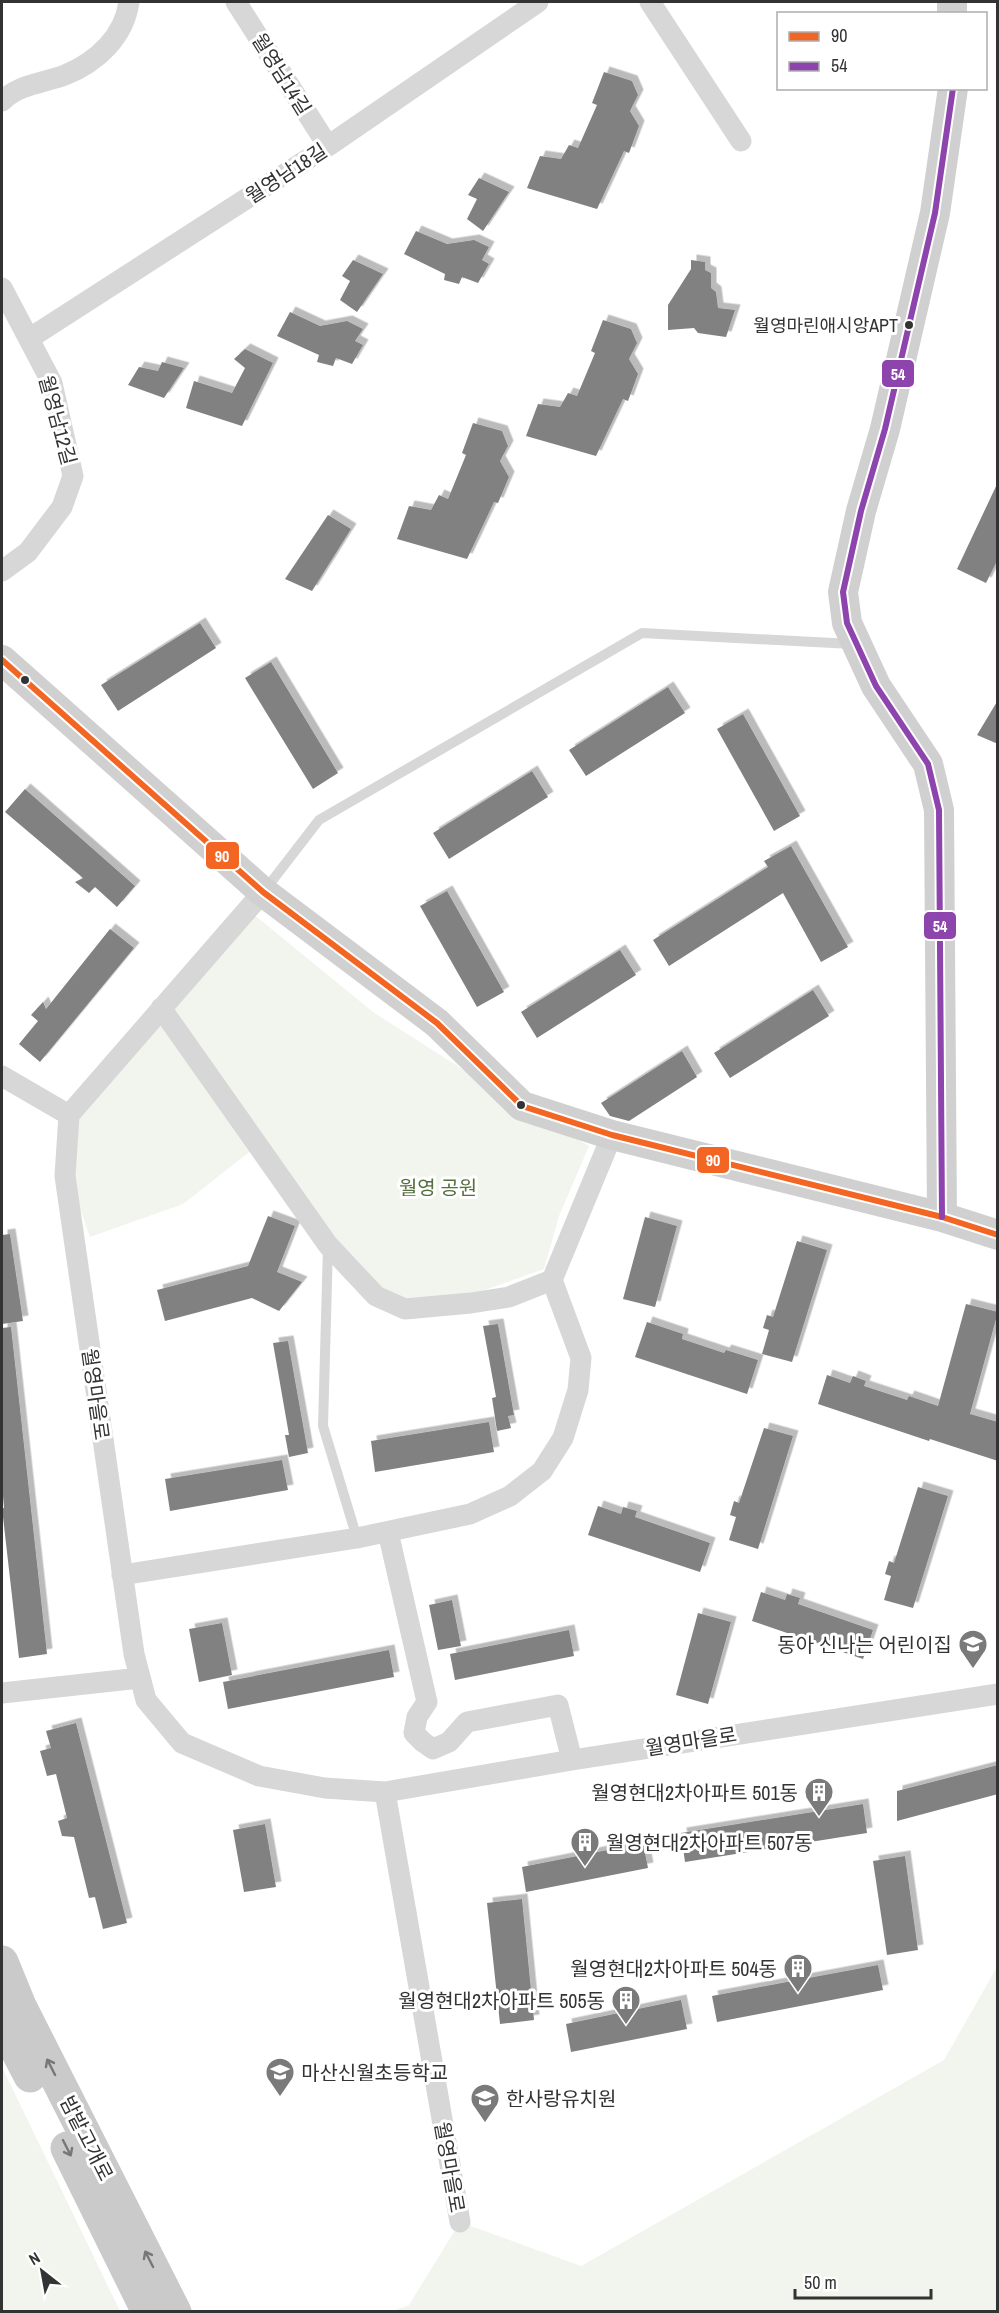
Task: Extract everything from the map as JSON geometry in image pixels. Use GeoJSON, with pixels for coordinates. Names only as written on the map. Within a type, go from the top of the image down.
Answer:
{"type":"FeatureCollection","features":[{"type":"Feature","properties":{"kind":"main road"},"geometry":{"type":"LineString","coordinates":[[942,1216],[939,810],[928,764],[876,686],[856,645],[847,623],[843,592],[858,522],[885,429],[935,213],[953,90]]}},
{"type":"Feature","properties":{"kind":"main road"},"geometry":{"type":"LineString","coordinates":[[5,668],[46,701],[263,892],[437,1023],[522,1106],[612,1135],[942,1216],[998,1235]]}},
{"type":"Feature","properties":{"kind":"main road","name":"밤밭고개로"},"geometry":{"type":"LineString","coordinates":[[2,1962],[20,2006],[175,2312]]}},
{"type":"Feature","properties":{"kind":"main road","name":"밤밭고개로"},"geometry":{"type":"LineString","coordinates":[[2,2022],[148,2312]]}},
{"type":"Feature","properties":{"kind":"street"},"geometry":{"type":"LineString","coordinates":[[2,100],[25,86],[65,75],[91,62],[114,40],[127,14],[129,2]]}},
{"type":"Feature","properties":{"kind":"street","name":"월영남14길"},"geometry":{"type":"LineString","coordinates":[[236,2],[328,146]]}},
{"type":"Feature","properties":{"kind":"street","name":"월영남18길"},"geometry":{"type":"LineString","coordinates":[[30,338],[328,146],[538,2]]}},
{"type":"Feature","properties":{"kind":"street"},"geometry":{"type":"LineString","coordinates":[[650,2],[741,141]]}},
{"type":"Feature","properties":{"kind":"street","name":"월영남12길"},"geometry":{"type":"LineString","coordinates":[[2,288],[52,383],[74,476],[62,507],[28,552],[2,571]]}},
{"type":"Feature","properties":{"kind":"street"},"geometry":{"type":"LineString","coordinates":[[2,1076],[69,1115],[263,892]]}},
{"type":"Feature","properties":{"kind":"street"},"geometry":{"type":"LineString","coordinates":[[161,1008],[328,1245],[376,1296],[405,1309],[509,1297],[552,1280]]}},
{"type":"Feature","properties":{"kind":"street","name":"월영마을로"},"geometry":{"type":"LineString","coordinates":[[69,1115],[65,1176],[134,1654],[146,1700],[182,1743],[259,1776],[325,1788],[385,1791],[998,1694]]}},
{"type":"Feature","properties":{"kind":"street"},"geometry":{"type":"LineString","coordinates":[[123,1575],[357,1538],[470,1514],[510,1496],[542,1471],[563,1438],[578,1390],[581,1358],[552,1280],[612,1135]]}},
{"type":"Feature","properties":{"kind":"street"},"geometry":{"type":"LineString","coordinates":[[388,1532],[427,1702],[417,1717],[414,1733],[433,1749],[449,1742],[467,1722],[558,1705],[572,1760]]}},
{"type":"Feature","properties":{"kind":"street"},"geometry":{"type":"LineString","coordinates":[[2,1693],[140,1678]]}},
{"type":"Feature","properties":{"kind":"street","name":"월영마을로"},"geometry":{"type":"LineString","coordinates":[[385,1791],[460,2222]]}},
{"type":"Feature","properties":{"kind":"lane"},"geometry":{"type":"LineString","coordinates":[[263,892],[319,820],[642,633],[856,645]]}},
{"type":"Feature","properties":{"kind":"lane"},"geometry":{"type":"LineString","coordinates":[[328,1245],[323,1426],[357,1538]]}},
{"type":"Feature","properties":{"kind":"green space","name":"월영 공원"},"geometry":{"type":"Polygon","coordinates":[[[252,913],[373,1012],[498,1092],[589,1146],[559,1216],[544,1269],[462,1298],[408,1302],[368,1279],[261,1151],[172,1010],[252,913]]]}},
{"type":"Feature","properties":{"kind":"green space"},"geometry":{"type":"Polygon","coordinates":[[[160,1017],[252,1150],[183,1204],[90,1237],[70,1179],[80,1112],[160,1017]]]}},
{"type":"Feature","properties":{"kind":"green space"},"geometry":{"type":"Polygon","coordinates":[[[997,1967],[997,2311],[390,2312],[409,2305],[460,2222],[581,2266],[944,2060],[997,1967]]]}},
{"type":"Feature","properties":{"kind":"green space"},"geometry":{"type":"Polygon","coordinates":[[[2,2067],[120,2311],[2,2311],[2,2067]]]}},
{"type":"Feature","properties":{"kind":"building"},"geometry":{"type":"Polygon","coordinates":[[[604,72],[632,81],[638,95],[630,111],[639,126],[629,153],[624,151],[597,209],[527,188],[540,156],[561,159],[569,145],[578,148],[597,105],[592,103],[604,72]]]}},
{"type":"Feature","properties":{"kind":"building"},"geometry":{"type":"Polygon","coordinates":[[[479,178],[509,192],[483,231],[467,219],[477,199],[468,195],[479,178]]]}},
{"type":"Feature","properties":{"kind":"building"},"geometry":{"type":"Polygon","coordinates":[[[416,231],[447,244],[474,240],[489,247],[482,260],[489,264],[478,283],[462,277],[459,284],[444,280],[445,274],[404,254],[416,231]]]}},
{"type":"Feature","properties":{"kind":"building"},"geometry":{"type":"Polygon","coordinates":[[[353,260],[383,274],[357,312],[340,300],[350,281],[342,276],[353,260]]]}},
{"type":"Feature","properties":{"kind":"building"},"geometry":{"type":"Polygon","coordinates":[[[691,260],[705,262],[705,270],[711,273],[711,288],[716,292],[718,308],[735,310],[726,337],[698,333],[694,328],[668,330],[668,305],[691,269],[691,260]]]}},
{"type":"Feature","properties":{"kind":"building"},"geometry":{"type":"Polygon","coordinates":[[[290,312],[320,326],[347,321],[363,329],[355,341],[363,345],[352,364],[336,358],[333,366],[317,362],[319,355],[277,336],[290,312]]]}},
{"type":"Feature","properties":{"kind":"building"},"geometry":{"type":"Polygon","coordinates":[[[603,320],[631,329],[637,343],[629,359],[638,374],[628,401],[623,399],[596,456],[526,436],[538,404],[560,407],[568,393],[577,396],[595,353],[591,351],[603,320]]]}},
{"type":"Feature","properties":{"kind":"building"},"geometry":{"type":"Polygon","coordinates":[[[245,349],[273,363],[242,426],[186,408],[194,381],[232,393],[245,368],[234,359],[245,349]]]}},
{"type":"Feature","properties":{"kind":"building"},"geometry":{"type":"Polygon","coordinates":[[[162,362],[184,368],[164,398],[128,385],[139,367],[158,371],[162,362]]]}},
{"type":"Feature","properties":{"kind":"building"},"geometry":{"type":"Polygon","coordinates":[[[473,423],[502,431],[508,446],[500,461],[509,477],[498,503],[494,502],[467,559],[397,539],[409,506],[431,510],[439,495],[448,499],[466,455],[462,453],[473,423]]]}},
{"type":"Feature","properties":{"kind":"building"},"geometry":{"type":"Polygon","coordinates":[[[998,482],[998,559],[986,583],[957,569],[998,482]]]}},
{"type":"Feature","properties":{"kind":"building"},"geometry":{"type":"Polygon","coordinates":[[[328,515],[351,529],[312,591],[285,579],[328,515]]]}},
{"type":"Feature","properties":{"kind":"building"},"geometry":{"type":"Polygon","coordinates":[[[200,623],[216,648],[118,711],[101,685],[200,623]]]}},
{"type":"Feature","properties":{"kind":"building"},"geometry":{"type":"Polygon","coordinates":[[[271,662],[338,773],[313,789],[245,678],[271,662]]]}},
{"type":"Feature","properties":{"kind":"building"},"geometry":{"type":"Polygon","coordinates":[[[668,687],[685,713],[586,776],[569,750],[668,687]]]}},
{"type":"Feature","properties":{"kind":"building"},"geometry":{"type":"Polygon","coordinates":[[[998,700],[998,744],[977,735],[998,700]]]}},
{"type":"Feature","properties":{"kind":"building"},"geometry":{"type":"Polygon","coordinates":[[[743,714],[800,816],[774,831],[717,729],[743,714]]]}},
{"type":"Feature","properties":{"kind":"building"},"geometry":{"type":"Polygon","coordinates":[[[532,771],[548,797],[449,859],[433,833],[532,771]]]}},
{"type":"Feature","properties":{"kind":"building"},"geometry":{"type":"Polygon","coordinates":[[[25,789],[135,886],[117,907],[95,887],[89,893],[75,882],[83,878],[5,812],[25,789]]]}},
{"type":"Feature","properties":{"kind":"building"},"geometry":{"type":"Polygon","coordinates":[[[791,846],[848,947],[821,962],[783,893],[669,966],[653,940],[768,867],[764,861],[791,846]]]}},
{"type":"Feature","properties":{"kind":"building"},"geometry":{"type":"Polygon","coordinates":[[[447,891],[504,992],[477,1007],[420,906],[447,891]]]}},
{"type":"Feature","properties":{"kind":"building"},"geometry":{"type":"Polygon","coordinates":[[[110,929],[134,948],[40,1062],[19,1044],[38,1021],[31,1015],[43,1002],[46,1009],[110,929]]]}},
{"type":"Feature","properties":{"kind":"building"},"geometry":{"type":"Polygon","coordinates":[[[620,950],[636,975],[537,1038],[521,1012],[620,950]]]}},
{"type":"Feature","properties":{"kind":"building"},"geometry":{"type":"Polygon","coordinates":[[[813,990],[829,1016],[730,1078],[714,1053],[813,990]]]}},
{"type":"Feature","properties":{"kind":"building"},"geometry":{"type":"Polygon","coordinates":[[[682,1051],[697,1077],[629,1121],[610,1116],[601,1103],[682,1051]]]}},
{"type":"Feature","properties":{"kind":"building"},"geometry":{"type":"Polygon","coordinates":[[[268,1216],[295,1226],[277,1272],[302,1282],[279,1311],[252,1298],[165,1321],[157,1290],[248,1266],[268,1216]]]}},
{"type":"Feature","properties":{"kind":"building"},"geometry":{"type":"Polygon","coordinates":[[[645,1217],[677,1226],[655,1307],[623,1299],[645,1217]]]}},
{"type":"Feature","properties":{"kind":"building"},"geometry":{"type":"Polygon","coordinates":[[[10,1234],[23,1321],[2,1324],[2,1235],[10,1234]]]}},
{"type":"Feature","properties":{"kind":"building"},"geometry":{"type":"Polygon","coordinates":[[[797,1241],[827,1250],[792,1362],[762,1354],[769,1330],[763,1328],[767,1315],[773,1317],[797,1241]]]}},
{"type":"Feature","properties":{"kind":"building"},"geometry":{"type":"Polygon","coordinates":[[[966,1304],[998,1312],[970,1414],[998,1422],[998,1461],[818,1404],[827,1375],[850,1383],[853,1376],[866,1381],[864,1386],[907,1400],[909,1396],[938,1406],[966,1304]]]}},
{"type":"Feature","properties":{"kind":"building"},"geometry":{"type":"Polygon","coordinates":[[[647,1322],[683,1334],[682,1339],[724,1353],[726,1350],[758,1360],[747,1394],[635,1357],[647,1322]]]}},
{"type":"Feature","properties":{"kind":"building"},"geometry":{"type":"Polygon","coordinates":[[[498,1324],[514,1415],[508,1416],[511,1428],[497,1431],[492,1398],[496,1397],[483,1326],[498,1324]]]}},
{"type":"Feature","properties":{"kind":"building"},"geometry":{"type":"Polygon","coordinates":[[[11,1327],[47,1654],[19,1658],[2,1508],[4,1508],[2,1328],[11,1327]]]}},
{"type":"Feature","properties":{"kind":"building"},"geometry":{"type":"Polygon","coordinates":[[[288,1341],[308,1453],[289,1457],[285,1435],[289,1435],[273,1343],[288,1341]]]}},
{"type":"Feature","properties":{"kind":"building"},"geometry":{"type":"Polygon","coordinates":[[[489,1422],[494,1452],[375,1472],[371,1441],[489,1422]]]}},
{"type":"Feature","properties":{"kind":"building"},"geometry":{"type":"Polygon","coordinates":[[[764,1428],[793,1436],[758,1549],[729,1540],[736,1517],[730,1515],[734,1501],[739,1503],[764,1428]]]}},
{"type":"Feature","properties":{"kind":"building"},"geometry":{"type":"Polygon","coordinates":[[[282,1460],[288,1490],[170,1511],[165,1479],[282,1460]]]}},
{"type":"Feature","properties":{"kind":"building"},"geometry":{"type":"Polygon","coordinates":[[[918,1487],[948,1496],[913,1608],[884,1600],[891,1576],[885,1574],[889,1561],[894,1563],[918,1487]]]}},
{"type":"Feature","properties":{"kind":"building"},"geometry":{"type":"Polygon","coordinates":[[[598,1506],[621,1514],[623,1507],[637,1511],[635,1517],[710,1543],[700,1572],[588,1535],[598,1506]]]}},
{"type":"Feature","properties":{"kind":"building"},"geometry":{"type":"Polygon","coordinates":[[[761,1592],[785,1600],[787,1594],[800,1598],[798,1604],[873,1630],[863,1659],[752,1621],[761,1592]]]}},
{"type":"Feature","properties":{"kind":"building"},"geometry":{"type":"Polygon","coordinates":[[[452,1600],[461,1646],[438,1650],[429,1605],[452,1600]]]}},
{"type":"Feature","properties":{"kind":"building"},"geometry":{"type":"Polygon","coordinates":[[[698,1613],[731,1622],[708,1704],[676,1695],[698,1613]]]}},
{"type":"Feature","properties":{"kind":"building"},"geometry":{"type":"Polygon","coordinates":[[[222,1623],[232,1675],[199,1682],[189,1629],[222,1623]]]}},
{"type":"Feature","properties":{"kind":"building"},"geometry":{"type":"Polygon","coordinates":[[[569,1630],[574,1656],[455,1680],[450,1654],[569,1630]]]}},
{"type":"Feature","properties":{"kind":"building"},"geometry":{"type":"Polygon","coordinates":[[[389,1650],[394,1677],[228,1709],[223,1682],[389,1650]]]}},
{"type":"Feature","properties":{"kind":"building"},"geometry":{"type":"Polygon","coordinates":[[[76,1723],[127,1923],[103,1929],[95,1897],[89,1898],[74,1837],[62,1836],[58,1821],[67,1818],[56,1774],[47,1776],[40,1751],[51,1748],[46,1731],[76,1723]]]}},
{"type":"Feature","properties":{"kind":"building"},"geometry":{"type":"Polygon","coordinates":[[[998,1765],[998,1794],[897,1821],[897,1791],[998,1765]]]}},
{"type":"Feature","properties":{"kind":"building","name":"월영현대2차아파트 501동"},"geometry":{"type":"Polygon","coordinates":[[[863,1804],[867,1833],[685,1862],[681,1833],[863,1804]]]}},
{"type":"Feature","properties":{"kind":"building"},"geometry":{"type":"Polygon","coordinates":[[[265,1824],[276,1887],[244,1892],[233,1830],[265,1824]]]}},
{"type":"Feature","properties":{"kind":"building","name":"월영현대2차아파트 507동"},"geometry":{"type":"Polygon","coordinates":[[[643,1843],[648,1868],[526,1892],[522,1867],[643,1843]]]}},
{"type":"Feature","properties":{"kind":"building"},"geometry":{"type":"Polygon","coordinates":[[[905,1856],[918,1950],[887,1955],[873,1861],[905,1856]]]}},
{"type":"Feature","properties":{"kind":"building"},"geometry":{"type":"Polygon","coordinates":[[[522,1899],[534,2020],[500,2024],[487,1903],[522,1899]]]}},
{"type":"Feature","properties":{"kind":"building","name":"월영현대2차아파트 504동"},"geometry":{"type":"Polygon","coordinates":[[[878,1965],[883,1990],[717,2022],[712,1996],[878,1965]]]}},
{"type":"Feature","properties":{"kind":"building","name":"월영현대2차아파트 505동"},"geometry":{"type":"Polygon","coordinates":[[[681,2000],[687,2029],[571,2052],[566,2024],[681,2000]]]}},
{"type":"Feature","properties":{"kind":"transit line","name":"54"},"geometry":{"type":"LineString","coordinates":[[942,1217],[939,810],[928,764],[876,686],[847,623],[843,592],[861,511],[885,429],[935,213],[953,90]]}},
{"type":"Feature","properties":{"kind":"transit line","name":"90"},"geometry":{"type":"LineString","coordinates":[[2,660],[263,892],[437,1023],[522,1106],[612,1135],[942,1217],[998,1235]]}},
{"type":"Feature","properties":{"kind":"place","name":"월영마린애시앙APT"},"geometry":{"type":"Point","coordinates":[909,325]}},
{"type":"Feature","properties":{"kind":"place","name":"동아 신나는 어린이집"},"geometry":{"type":"Point","coordinates":[973,1670]}},
{"type":"Feature","properties":{"kind":"place","name":"월영현대2차아파트 501동"},"geometry":{"type":"Point","coordinates":[819,1818]}},
{"type":"Feature","properties":{"kind":"place","name":"월영현대2차아파트 507동"},"geometry":{"type":"Point","coordinates":[585,1868]}},
{"type":"Feature","properties":{"kind":"place","name":"월영현대2차아파트 504동"},"geometry":{"type":"Point","coordinates":[798,1994]}},
{"type":"Feature","properties":{"kind":"place","name":"월영현대2차아파트 505동"},"geometry":{"type":"Point","coordinates":[626,2026]}},
{"type":"Feature","properties":{"kind":"place","name":"마산신월초등학교"},"geometry":{"type":"Point","coordinates":[280,2098]}},
{"type":"Feature","properties":{"kind":"place","name":"한사랑유치원"},"geometry":{"type":"Point","coordinates":[485,2124]}}]}
